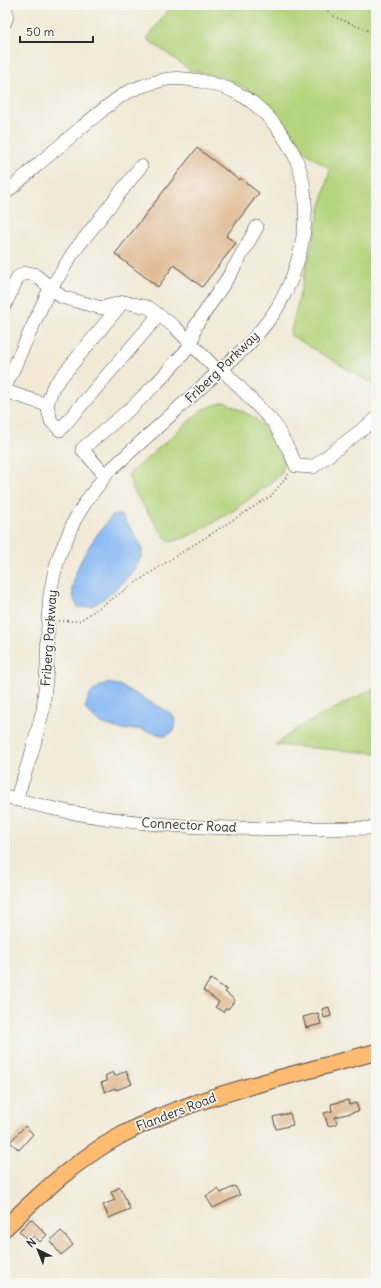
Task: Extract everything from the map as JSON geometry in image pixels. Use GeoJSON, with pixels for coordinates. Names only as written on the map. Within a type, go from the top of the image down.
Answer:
{"type":"FeatureCollection","features":[{"type":"Feature","properties":{"kind":"main road","name":"Flanders Road"},"geometry":{"type":"LineString","coordinates":[[5,1228],[81,1160],[137,1127],[177,1110],[218,1096],[376,1052]]}},
{"type":"Feature","properties":{"kind":"street"},"geometry":{"type":"LineString","coordinates":[[5,5],[7,16],[5,22]]}},
{"type":"Feature","properties":{"kind":"street","name":"Friberg Parkway"},"geometry":{"type":"LineString","coordinates":[[5,193],[106,108],[127,93],[165,79],[207,82],[226,87],[259,106],[273,122],[296,158],[305,199],[304,225],[301,244],[292,276],[282,300],[267,322],[248,345],[105,475],[75,519],[59,556],[50,594],[48,621],[48,667],[43,710],[32,752],[10,798]]}},
{"type":"Feature","properties":{"kind":"street"},"geometry":{"type":"LineString","coordinates":[[5,387],[50,288],[72,254],[141,166]]}},
{"type":"Feature","properties":{"kind":"street"},"geometry":{"type":"LineString","coordinates":[[105,475],[82,450],[147,393],[192,344],[195,327],[231,273],[257,227]]}},
{"type":"Feature","properties":{"kind":"street"},"geometry":{"type":"LineString","coordinates":[[5,305],[18,277],[25,273],[34,274],[62,297],[102,308],[122,303],[148,307],[175,327],[274,423],[296,466],[313,467],[376,419]]}},
{"type":"Feature","properties":{"kind":"street"},"geometry":{"type":"LineString","coordinates":[[122,303],[53,387],[46,405],[51,421],[60,430],[159,315]]}},
{"type":"Feature","properties":{"kind":"street"},"geometry":{"type":"LineString","coordinates":[[5,391],[46,405]]}},
{"type":"Feature","properties":{"kind":"street","name":"Connector Road"},"geometry":{"type":"LineString","coordinates":[[10,798],[72,813],[109,819],[170,825],[240,828],[376,828]]}},
{"type":"Feature","properties":{"kind":"path"},"geometry":{"type":"LineString","coordinates":[[322,5],[333,16],[376,34]]}},
{"type":"Feature","properties":{"kind":"path"},"geometry":{"type":"LineString","coordinates":[[48,621],[79,621],[168,561],[271,496],[296,466]]}},
{"type":"Feature","properties":{"kind":"green space"},"geometry":{"type":"Polygon","coordinates":[[[172,5],[376,5],[376,386],[290,335],[330,169],[300,149],[280,117],[255,94],[224,78],[190,70],[147,39],[172,5]]]}},
{"type":"Feature","properties":{"kind":"green space"},"geometry":{"type":"Polygon","coordinates":[[[225,402],[255,418],[274,437],[285,452],[282,473],[233,511],[187,537],[171,542],[164,536],[134,492],[128,475],[203,409],[225,402]]]}},
{"type":"Feature","properties":{"kind":"green space"},"geometry":{"type":"Polygon","coordinates":[[[376,687],[376,753],[275,745],[299,727],[376,687]]]}},
{"type":"Feature","properties":{"kind":"water"},"geometry":{"type":"Polygon","coordinates":[[[121,515],[133,532],[142,549],[137,565],[122,584],[103,599],[94,605],[78,607],[73,596],[73,584],[76,572],[82,559],[89,546],[112,516],[121,515]]]}},
{"type":"Feature","properties":{"kind":"water"},"geometry":{"type":"Polygon","coordinates":[[[106,683],[119,685],[167,711],[174,717],[176,724],[174,731],[165,736],[138,729],[122,730],[98,722],[85,709],[88,699],[92,693],[106,683]]]}},
{"type":"Feature","properties":{"kind":"building"},"geometry":{"type":"Polygon","coordinates":[[[197,148],[239,180],[240,178],[259,193],[226,236],[236,243],[202,287],[174,265],[158,287],[115,254],[197,148]]]}},
{"type":"Feature","properties":{"kind":"building"},"geometry":{"type":"Polygon","coordinates":[[[211,979],[227,990],[225,992],[235,1000],[228,1009],[226,1008],[223,1012],[215,1007],[219,1002],[203,990],[211,979]]]}},
{"type":"Feature","properties":{"kind":"building"},"geometry":{"type":"Polygon","coordinates":[[[329,1007],[331,1016],[324,1018],[322,1009],[329,1007]]]}},
{"type":"Feature","properties":{"kind":"building"},"geometry":{"type":"Polygon","coordinates":[[[318,1013],[321,1024],[306,1028],[303,1017],[318,1013]]]}},
{"type":"Feature","properties":{"kind":"building"},"geometry":{"type":"Polygon","coordinates":[[[126,1071],[132,1084],[116,1090],[115,1088],[105,1092],[101,1083],[107,1081],[105,1076],[113,1072],[115,1076],[126,1071]]]}},
{"type":"Feature","properties":{"kind":"building"},"geometry":{"type":"Polygon","coordinates":[[[348,1100],[349,1105],[356,1103],[359,1111],[335,1117],[337,1124],[328,1126],[324,1113],[332,1111],[331,1104],[348,1100]]]}},
{"type":"Feature","properties":{"kind":"building"},"geometry":{"type":"Polygon","coordinates":[[[290,1113],[293,1125],[276,1129],[273,1117],[290,1113]]]}},
{"type":"Feature","properties":{"kind":"building"},"geometry":{"type":"Polygon","coordinates":[[[25,1126],[33,1134],[19,1150],[10,1142],[25,1126]]]}},
{"type":"Feature","properties":{"kind":"building"},"geometry":{"type":"Polygon","coordinates":[[[235,1186],[240,1195],[213,1208],[206,1196],[218,1189],[221,1193],[235,1186]]]}},
{"type":"Feature","properties":{"kind":"building"},"geometry":{"type":"Polygon","coordinates":[[[120,1187],[130,1209],[109,1218],[103,1205],[115,1200],[111,1192],[120,1187]]]}},
{"type":"Feature","properties":{"kind":"building"},"geometry":{"type":"Polygon","coordinates":[[[31,1219],[47,1235],[40,1242],[34,1236],[29,1241],[19,1231],[31,1219]]]}},
{"type":"Feature","properties":{"kind":"building"},"geometry":{"type":"Polygon","coordinates":[[[61,1231],[73,1245],[61,1255],[50,1241],[61,1231]]]}}]}
